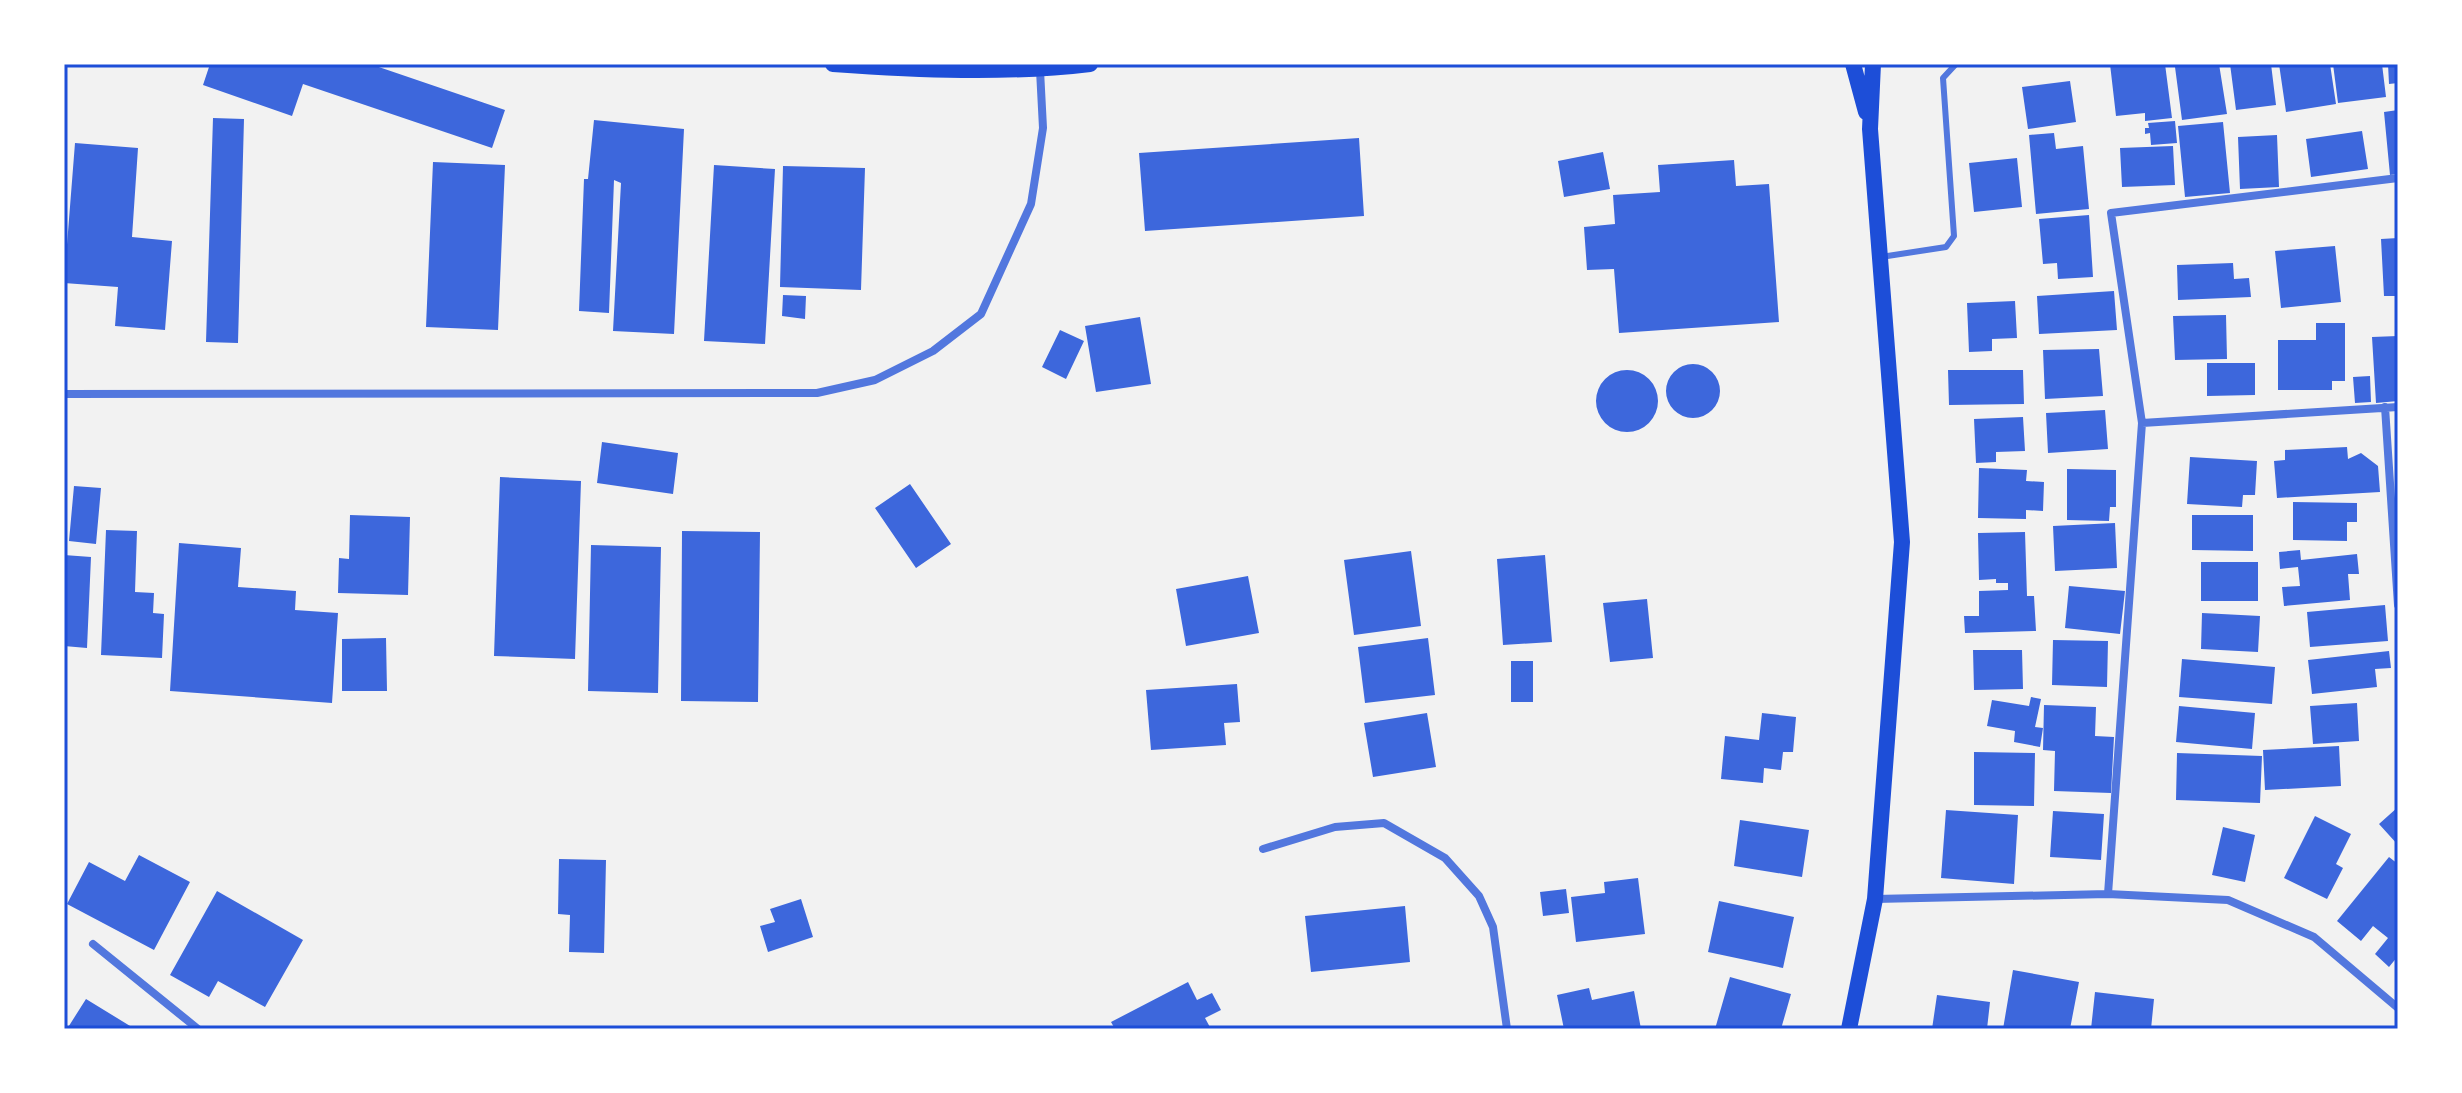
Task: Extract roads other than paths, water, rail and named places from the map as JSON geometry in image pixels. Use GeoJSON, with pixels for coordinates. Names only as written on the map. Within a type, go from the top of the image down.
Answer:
{"type":"FeatureCollection","features":[{"type":"Feature","properties":{"kind":"main road"},"geometry":{"type":"LineString","coordinates":[[833,64],[962,70],[1040,70],[1090,64]]}},
{"type":"Feature","properties":{"kind":"main road"},"geometry":{"type":"LineString","coordinates":[[1853,64],[1870,129]]}},
{"type":"Feature","properties":{"kind":"main road"},"geometry":{"type":"LineString","coordinates":[[1849,1029],[1875,899],[1902,542],[1870,129],[1873,64]]}},
{"type":"Feature","properties":{"kind":"street"},"geometry":{"type":"LineString","coordinates":[[64,394],[817,393],[875,380],[933,351],[981,314],[1031,204],[1043,128],[1040,70]]}},
{"type":"Feature","properties":{"kind":"street"},"geometry":{"type":"LineString","coordinates":[[2108,894],[2142,423],[2111,213],[2398,178]]}},
{"type":"Feature","properties":{"kind":"street"},"geometry":{"type":"LineString","coordinates":[[2385,407],[2398,605]]}},
{"type":"Feature","properties":{"kind":"street"},"geometry":{"type":"LineString","coordinates":[[2142,423],[2398,407]]}},
{"type":"Feature","properties":{"kind":"street"},"geometry":{"type":"LineString","coordinates":[[1263,849],[1335,827],[1384,823],[1445,858],[1479,896],[1493,927],[1507,1029]]}},
{"type":"Feature","properties":{"kind":"street"},"geometry":{"type":"LineString","coordinates":[[1875,899],[2108,894],[2228,900],[2314,937],[2398,1008]]}},
{"type":"Feature","properties":{"kind":"street"},"geometry":{"type":"LineString","coordinates":[[93,944],[198,1029]]}},
{"type":"Feature","properties":{"kind":"lane"},"geometry":{"type":"LineString","coordinates":[[1879,258],[1946,247],[1954,236],[1943,78],[1956,64]]}}]}
